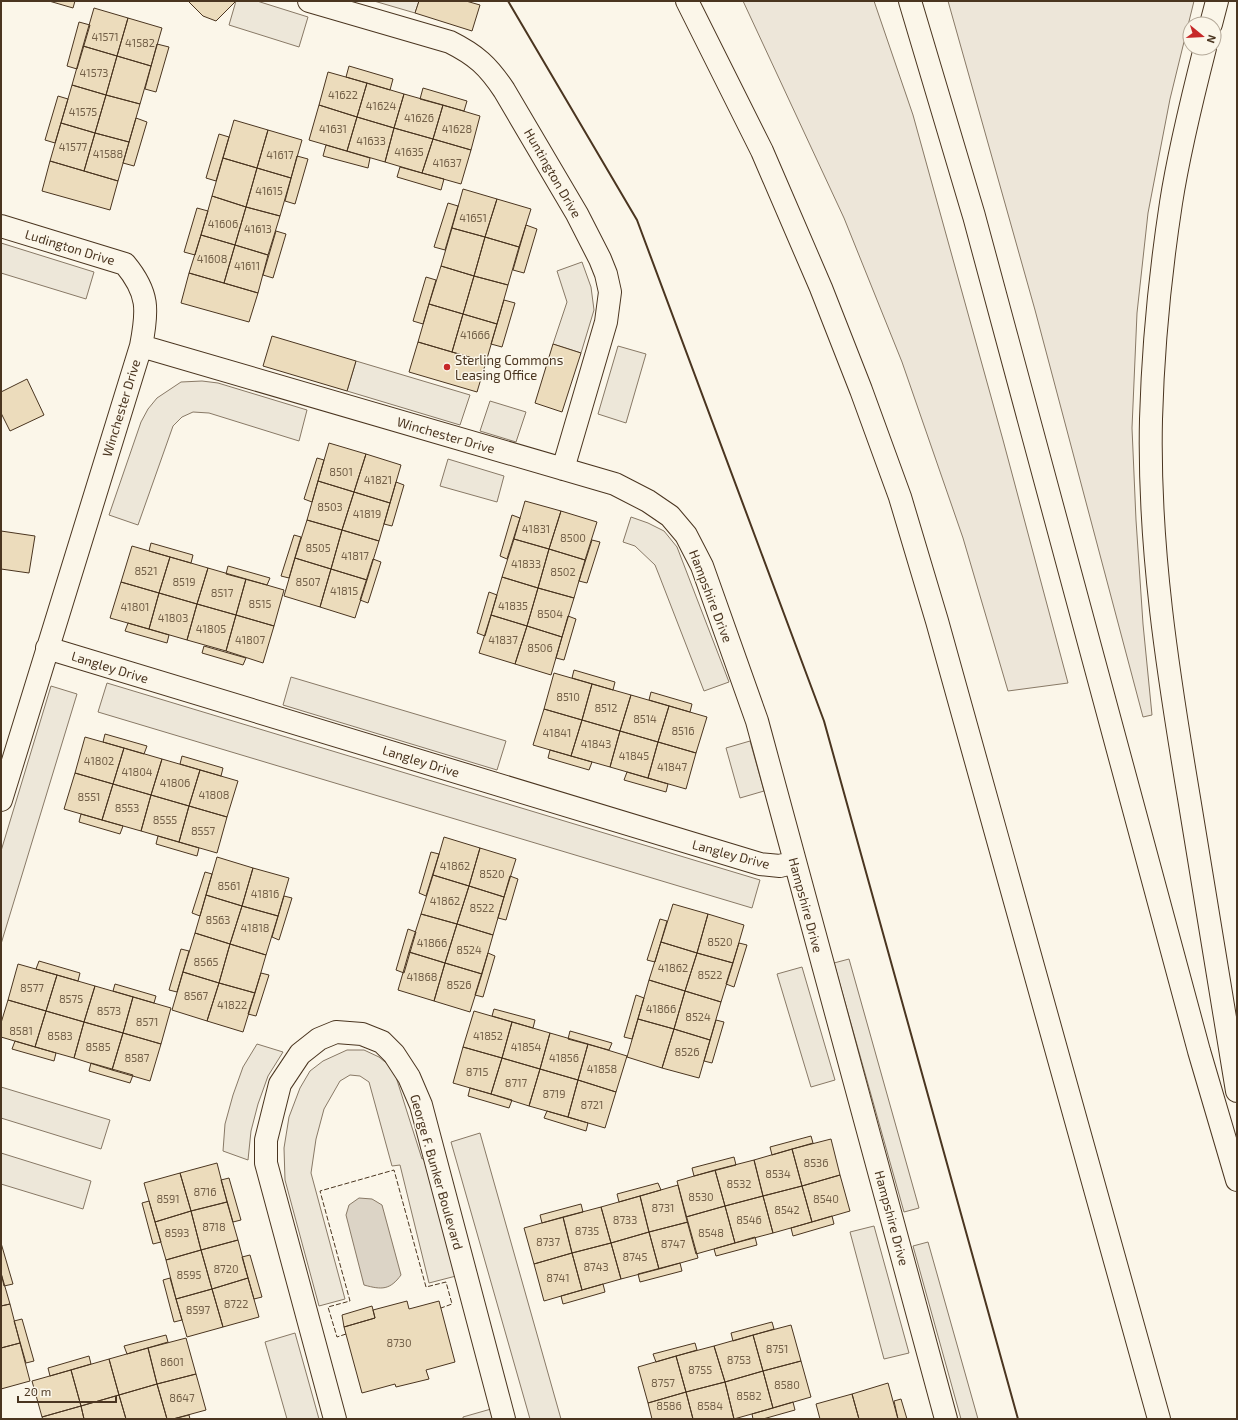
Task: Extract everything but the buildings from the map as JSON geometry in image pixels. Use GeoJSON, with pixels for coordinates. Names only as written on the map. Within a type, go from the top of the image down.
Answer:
{"type":"FeatureCollection","features":[{"type":"Feature","properties":{"kind":"main road","name":"Huntington Drive"},"geometry":{"type":"LineString","coordinates":[[309,1],[450,42],[479,59],[493,74],[504,90],[577,214],[600,259],[606,274],[610,292],[606,322],[563,469]]}},
{"type":"Feature","properties":{"kind":"main road"},"geometry":{"type":"LineString","coordinates":[[687,1],[762,152],[821,288],[862,390],[900,497],[942,636],[1159,1419]]}},
{"type":"Feature","properties":{"kind":"main road"},"geometry":{"type":"LineString","coordinates":[[910,1],[974,216],[1197,1043],[1237,1180]]}},
{"type":"Feature","properties":{"kind":"main road"},"geometry":{"type":"LineString","coordinates":[[1213,16],[1217,1]]}},
{"type":"Feature","properties":{"kind":"main road"},"geometry":{"type":"LineString","coordinates":[[1203,56],[1187,122],[1171,201],[1160,281],[1151,421],[1152,493],[1162,628],[1237,1091]]}},
{"type":"Feature","properties":{"kind":"main road","name":"Ludington Drive"},"geometry":{"type":"LineString","coordinates":[[1,226],[113,259],[125,264],[142,289],[146,306],[146,323],[141,346]]}},
{"type":"Feature","properties":{"kind":"main road","name":"Winchester Drive"},"geometry":{"type":"LineString","coordinates":[[1,800],[141,346],[563,469]]}},
{"type":"Feature","properties":{"kind":"main road","name":"Hampshire Drive"},"geometry":{"type":"LineString","coordinates":[[563,469],[615,484],[648,501],[670,516],[686,534],[702,566],[757,721],[946,1419]]}},
{"type":"Feature","properties":{"kind":"main road","name":"Langley Drive"},"geometry":{"type":"LineString","coordinates":[[47,648],[760,864],[780,866],[795,862]]}},
{"type":"Feature","properties":{"kind":"main road","name":"George F. Bunker Boulevard"},"geometry":{"type":"LineString","coordinates":[[335,1419],[266,1163],[266,1140],[280,1084],[300,1054],[319,1039],[336,1032],[362,1034],[382,1042],[394,1054],[409,1078],[421,1105],[504,1419]]}},
{"type":"Feature","properties":{"kind":"shaded area"},"geometry":{"type":"Polygon","coordinates":[[[236,1],[257,1],[308,17],[299,47],[229,25],[236,1]]]}},
{"type":"Feature","properties":{"kind":"shaded area"},"geometry":{"type":"Polygon","coordinates":[[[374,1],[419,1],[415,13],[374,1]]]}},
{"type":"Feature","properties":{"kind":"shaded area"},"geometry":{"type":"Polygon","coordinates":[[[743,1],[874,1],[913,115],[1003,440],[1068,683],[1008,691],[963,538],[902,362],[844,218],[743,1]]]}},
{"type":"Feature","properties":{"kind":"shaded area"},"geometry":{"type":"Polygon","coordinates":[[[948,1],[1194,1],[1190,16],[1182,16],[1182,50],[1170,99],[1148,213],[1137,313],[1132,428],[1143,624],[1152,715],[1143,717],[1035,310],[948,1]]]}},
{"type":"Feature","properties":{"kind":"shaded area"},"geometry":{"type":"Polygon","coordinates":[[[1,243],[94,272],[86,299],[1,273],[1,243]]]}},
{"type":"Feature","properties":{"kind":"shaded area"},"geometry":{"type":"Polygon","coordinates":[[[582,262],[591,287],[594,310],[581,353],[553,344],[567,302],[557,271],[582,262]]]}},
{"type":"Feature","properties":{"kind":"shaded area"},"geometry":{"type":"Polygon","coordinates":[[[618,346],[646,354],[626,423],[598,414],[618,346]]]}},
{"type":"Feature","properties":{"kind":"shaded area"},"geometry":{"type":"Polygon","coordinates":[[[356,361],[470,395],[460,425],[347,391],[356,361]]]}},
{"type":"Feature","properties":{"kind":"shaded area"},"geometry":{"type":"Polygon","coordinates":[[[202,381],[218,383],[307,410],[299,441],[209,413],[193,412],[182,417],[173,426],[138,525],[109,515],[141,422],[148,409],[157,398],[181,382],[202,381]]]}},
{"type":"Feature","properties":{"kind":"shaded area"},"geometry":{"type":"Polygon","coordinates":[[[490,401],[526,412],[516,442],[480,431],[490,401]]]}},
{"type":"Feature","properties":{"kind":"shaded area"},"geometry":{"type":"Polygon","coordinates":[[[448,459],[504,476],[497,502],[440,486],[448,459]]]}},
{"type":"Feature","properties":{"kind":"shaded area"},"geometry":{"type":"Polygon","coordinates":[[[631,517],[664,531],[677,547],[729,682],[704,691],[655,565],[635,546],[623,542],[631,517]]]}},
{"type":"Feature","properties":{"kind":"shaded area"},"geometry":{"type":"Polygon","coordinates":[[[291,677],[506,741],[497,770],[283,705],[291,677]]]}},
{"type":"Feature","properties":{"kind":"shaded area"},"geometry":{"type":"Polygon","coordinates":[[[107,683],[760,880],[752,908],[98,712],[107,683]]]}},
{"type":"Feature","properties":{"kind":"shaded area"},"geometry":{"type":"Polygon","coordinates":[[[51,686],[77,694],[1,944],[1,851],[51,686]]]}},
{"type":"Feature","properties":{"kind":"shaded area"},"geometry":{"type":"Polygon","coordinates":[[[750,741],[764,791],[740,798],[726,748],[750,741]]]}},
{"type":"Feature","properties":{"kind":"shaded area"},"geometry":{"type":"Polygon","coordinates":[[[849,959],[919,1208],[904,1212],[834,963],[849,959]]]}},
{"type":"Feature","properties":{"kind":"shaded area"},"geometry":{"type":"Polygon","coordinates":[[[802,967],[835,1080],[811,1087],[777,974],[802,967]]]}},
{"type":"Feature","properties":{"kind":"shaded area"},"geometry":{"type":"Polygon","coordinates":[[[257,1044],[283,1052],[268,1076],[258,1104],[251,1131],[248,1160],[223,1151],[225,1124],[243,1067],[257,1044]]]}},
{"type":"Feature","properties":{"kind":"shaded area"},"geometry":{"type":"Polygon","coordinates":[[[347,1050],[364,1050],[379,1057],[390,1066],[396,1077],[422,1159],[426,1157],[456,1276],[429,1283],[400,1165],[392,1166],[369,1082],[360,1076],[350,1075],[340,1081],[324,1109],[316,1139],[311,1173],[345,1299],[319,1306],[285,1180],[284,1148],[289,1117],[300,1088],[310,1071],[323,1061],[347,1050]]]}},
{"type":"Feature","properties":{"kind":"shaded area"},"geometry":{"type":"Polygon","coordinates":[[[1,1087],[110,1120],[101,1149],[1,1118],[1,1087]]]}},
{"type":"Feature","properties":{"kind":"shaded area"},"geometry":{"type":"Polygon","coordinates":[[[480,1133],[561,1419],[530,1419],[451,1142],[480,1133]]]}},
{"type":"Feature","properties":{"kind":"shaded area"},"geometry":{"type":"Polygon","coordinates":[[[1,1153],[91,1181],[83,1209],[1,1184],[1,1153]]]}},
{"type":"Feature","properties":{"kind":"shaded area"},"geometry":{"type":"Polygon","coordinates":[[[359,1198],[372,1199],[382,1205],[401,1275],[393,1284],[385,1288],[376,1288],[364,1285],[346,1215],[349,1205],[359,1198]]]}},
{"type":"Feature","properties":{"kind":"shaded area"},"geometry":{"type":"Polygon","coordinates":[[[874,1226],[909,1353],[884,1359],[850,1232],[874,1226]]]}},
{"type":"Feature","properties":{"kind":"shaded area"},"geometry":{"type":"Polygon","coordinates":[[[928,1242],[978,1419],[961,1419],[913,1246],[928,1242]]]}},
{"type":"Feature","properties":{"kind":"shaded area"},"geometry":{"type":"Polygon","coordinates":[[[295,1333],[319,1419],[287,1419],[265,1342],[295,1333]]]}},
{"type":"Feature","properties":{"kind":"shaded area"},"geometry":{"type":"Polygon","coordinates":[[[491,1409],[494,1419],[463,1419],[463,1417],[491,1409]]]}},
{"type":"Feature","properties":{"kind":"fence"},"geometry":{"type":"LineString","coordinates":[[346,1334],[337,1337],[328,1307],[350,1301],[320,1191],[394,1170],[426,1287],[446,1282],[452,1304],[441,1308]]}},
{"type":"Feature","properties":{"kind":"wall"},"geometry":{"type":"LineString","coordinates":[[508,1],[637,220],[824,721],[1018,1419]]}},
{"type":"Feature","properties":{"kind":"place","name":"Sterling Commons Leasing Office"},"geometry":{"type":"Point","coordinates":[447,367]}}]}
